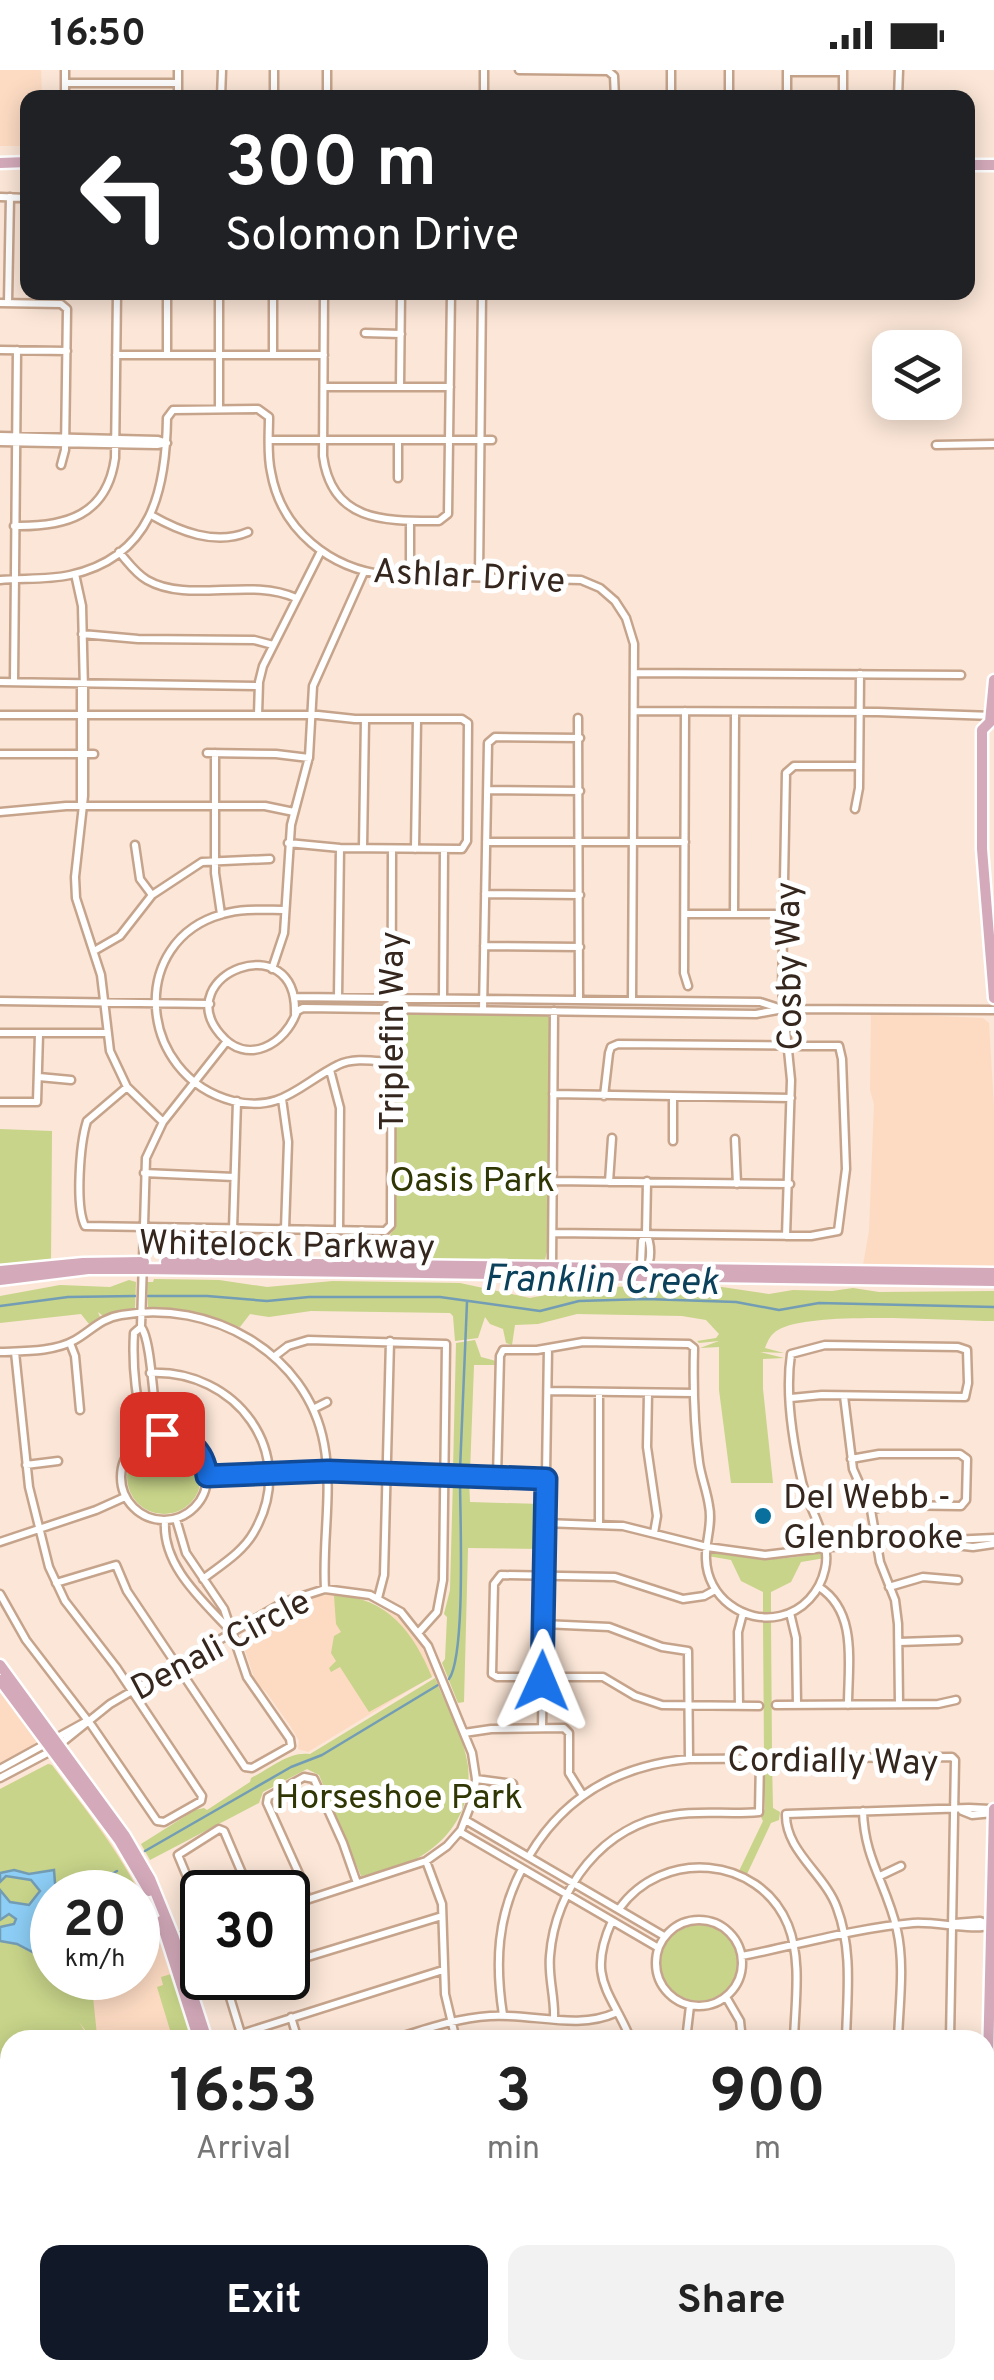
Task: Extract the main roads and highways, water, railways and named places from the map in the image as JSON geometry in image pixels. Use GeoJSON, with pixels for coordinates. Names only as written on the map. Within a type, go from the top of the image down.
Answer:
{"type":"FeatureCollection","features":[{"type":"Feature","properties":{"kind":"main road"},"geometry":{"type":"LineString","coordinates":[[994,680],[992,721],[982,730],[980,808],[994,998]]}},
{"type":"Feature","properties":{"kind":"main road","name":"Whitelock Parkway"},"geometry":{"type":"LineString","coordinates":[[0,1271],[83,1262],[142,1266],[871,1275],[994,1273]]}},
{"type":"Feature","properties":{"kind":"main road","name":"Whitelock Parkway"},"geometry":{"type":"LineString","coordinates":[[0,1280],[142,1266],[552,1267],[645,1272]]}},
{"type":"Feature","properties":{"kind":"main road","name":"Whitelock Parkway"},"geometry":{"type":"LineString","coordinates":[[871,1275],[994,1281]]}},
{"type":"Feature","properties":{"kind":"main road"},"geometry":{"type":"LineString","coordinates":[[0,1665],[54,1745]]}},
{"type":"Feature","properties":{"kind":"main road"},"geometry":{"type":"LineString","coordinates":[[0,1680],[136,1853],[158,1894],[196,2030]]}},
{"type":"Feature","properties":{"kind":"main road"},"geometry":{"type":"LineString","coordinates":[[991,2030],[994,1811]]}},
{"type":"Feature","properties":{"kind":"main road"},"geometry":{"type":"LineString","coordinates":[[172,1943],[202,2030]]}},
{"type":"Feature","properties":{"kind":"main road"},"geometry":{"type":"LineString","coordinates":[[0,2380],[12,2380]]}},
{"type":"Feature","properties":{"kind":"water"},"geometry":{"type":"Polygon","coordinates":[[[14,1870],[30,1874],[30,1880],[6,1876],[0,1882],[0,1873],[14,1870]]]}},
{"type":"Feature","properties":{"kind":"water"},"geometry":{"type":"Polygon","coordinates":[[[0,1890],[10,1902],[29,1905],[30,1951],[0,1941],[0,1927],[14,1924],[16,1919],[9,1914],[0,1920],[0,1890]]]}},
{"type":"Feature","properties":{"kind":"waterway","name":"Franklin Creek"},"geometry":{"type":"LineString","coordinates":[[0,1306],[68,1297],[135,1296]]}},
{"type":"Feature","properties":{"kind":"waterway","name":"Franklin Creek"},"geometry":{"type":"LineString","coordinates":[[147,1296],[267,1301],[309,1297],[440,1297],[540,1311],[579,1301],[646,1299],[736,1302],[779,1310],[819,1303],[994,1307]]}},
{"type":"Feature","properties":{"kind":"waterway"},"geometry":{"type":"LineString","coordinates":[[460,1470],[467,1302]]}},
{"type":"Feature","properties":{"kind":"waterway"},"geometry":{"type":"LineString","coordinates":[[449,1679],[460,1615],[460,1479]]}},
{"type":"Feature","properties":{"kind":"waterway"},"geometry":{"type":"LineString","coordinates":[[145,1851],[291,1767],[322,1755],[438,1685]]}},
{"type":"Feature","properties":{"kind":"place","name":"Del Webb - Glenbrooke"},"geometry":{"type":"Point","coordinates":[763,1516]}},
{"type":"Feature","properties":{"kind":"park label","name":"Oasis Park"},"geometry":{"type":"Point","coordinates":[472,1179]}},
{"type":"Feature","properties":{"kind":"park label","name":"Horseshoe Park"},"geometry":{"type":"Point","coordinates":[399,1796]}}]}
